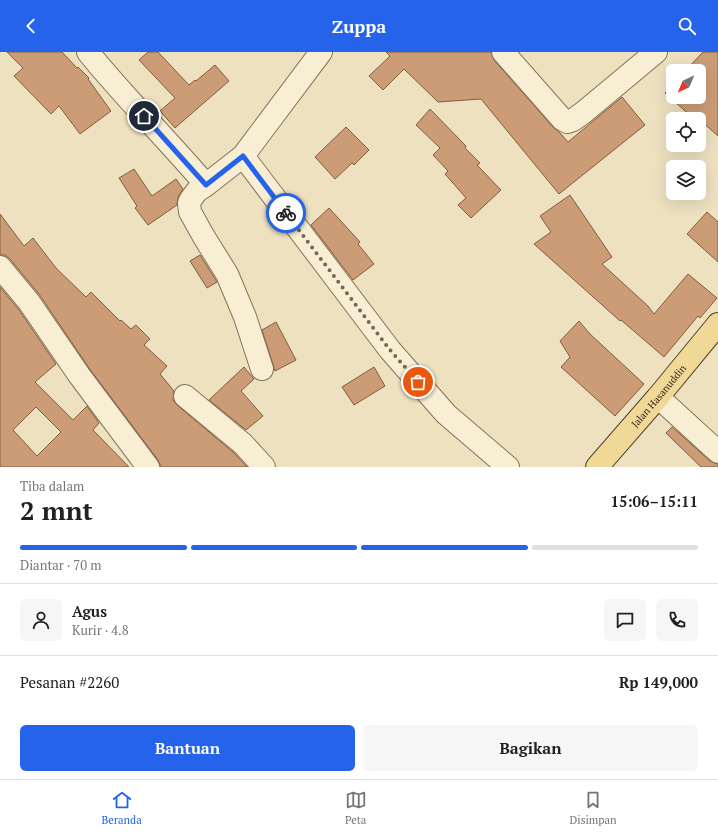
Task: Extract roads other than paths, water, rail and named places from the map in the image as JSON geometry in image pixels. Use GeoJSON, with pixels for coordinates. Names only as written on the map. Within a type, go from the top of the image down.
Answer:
{"type":"FeatureCollection","features":[{"type":"Feature","properties":{"kind":"main road","name":"Jalan Hasanuddin"},"geometry":{"type":"LineString","coordinates":[[597,467],[658,397],[718,324]]}},
{"type":"Feature","properties":{"kind":"street"},"geometry":{"type":"LineString","coordinates":[[88,52],[113,83],[185,160],[206,185]]}},
{"type":"Feature","properties":{"kind":"street"},"geometry":{"type":"LineString","coordinates":[[262,369],[245,317],[227,274],[190,212],[189,203],[197,191],[243,156],[321,52]]}},
{"type":"Feature","properties":{"kind":"street"},"geometry":{"type":"LineString","coordinates":[[503,52],[562,119],[567,122],[573,120],[584,112],[656,52]]}},
{"type":"Feature","properties":{"kind":"street"},"geometry":{"type":"LineString","coordinates":[[243,156],[390,350],[446,414],[508,467]]}},
{"type":"Feature","properties":{"kind":"street"},"geometry":{"type":"LineString","coordinates":[[0,267],[29,302],[79,376],[148,467]]}},
{"type":"Feature","properties":{"kind":"street"},"geometry":{"type":"LineString","coordinates":[[185,396],[243,444],[264,467]]}},
{"type":"Feature","properties":{"kind":"street"},"geometry":{"type":"LineString","coordinates":[[658,397],[718,452]]}}]}
